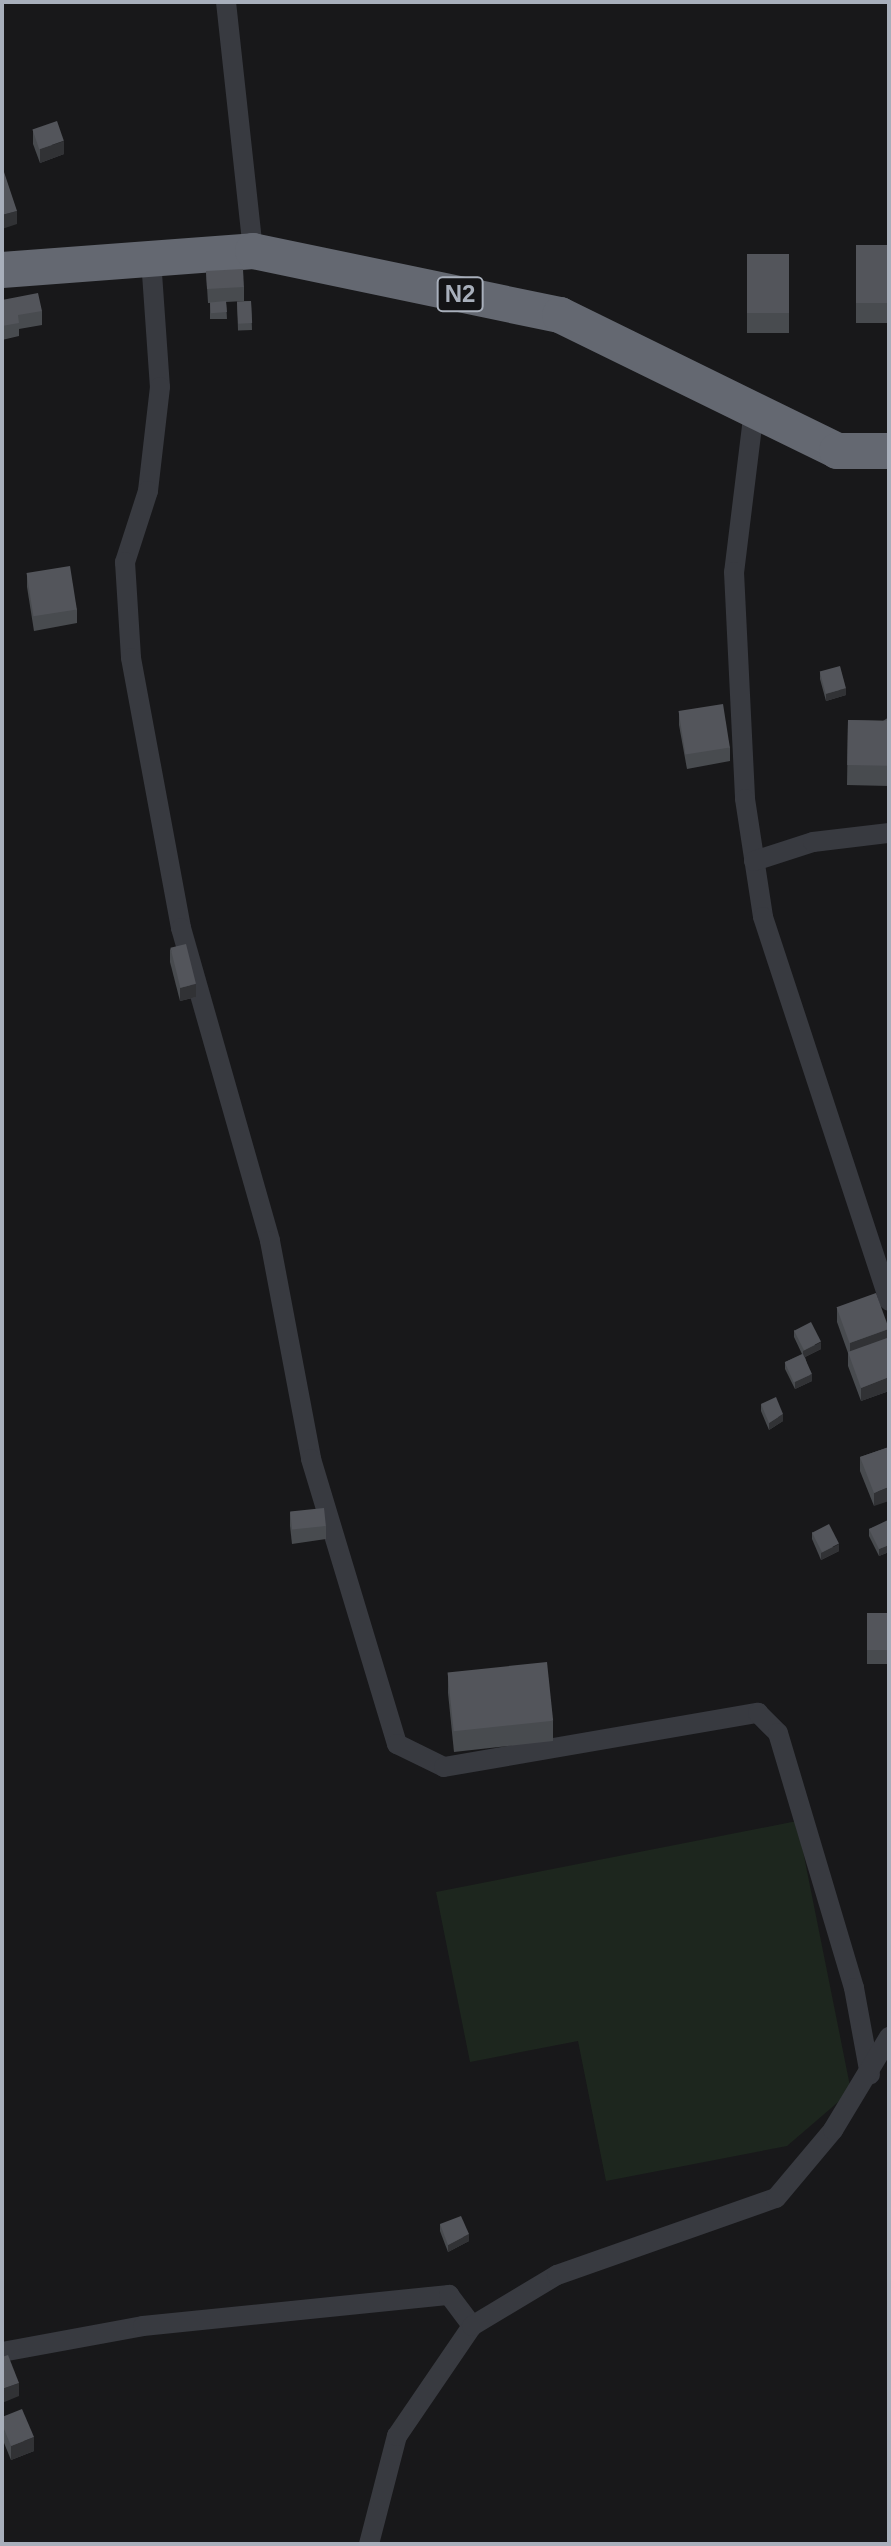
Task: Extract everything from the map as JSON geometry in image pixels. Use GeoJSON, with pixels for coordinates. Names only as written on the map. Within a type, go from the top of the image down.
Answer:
{"type":"FeatureCollection","features":[{"type":"Feature","properties":{"kind":"highway","name":"N2"},"geometry":{"type":"LineString","coordinates":[[2,270],[253,251],[560,315],[837,451],[889,451]]}},
{"type":"Feature","properties":{"kind":"street"},"geometry":{"type":"LineString","coordinates":[[226,2],[253,251]]}},
{"type":"Feature","properties":{"kind":"street"},"geometry":{"type":"LineString","coordinates":[[151,259],[160,387],[148,491],[125,562],[131,658],[181,928],[270,1241],[311,1459],[397,1744],[444,1767],[758,1713],[778,1733],[854,1988],[870,2075]]}},
{"type":"Feature","properties":{"kind":"street"},"geometry":{"type":"LineString","coordinates":[[754,410],[734,572],[754,861],[763,917],[825,1125],[889,1301]]}},
{"type":"Feature","properties":{"kind":"street"},"geometry":{"type":"LineString","coordinates":[[754,861],[813,842],[889,833]]}},
{"type":"Feature","properties":{"kind":"street"},"geometry":{"type":"LineString","coordinates":[[369,2544],[397,2436],[472,2326],[557,2275],[776,2198],[870,2075],[889,2037]]}},
{"type":"Feature","properties":{"kind":"street"},"geometry":{"type":"LineString","coordinates":[[2,2352],[143,2326],[449,2295],[472,2326]]}},
{"type":"Feature","properties":{"kind":"shaded area"},"geometry":{"type":"Polygon","coordinates":[[[797,1821],[851,2091],[787,2146],[606,2181],[578,2041],[470,2062],[436,1892],[797,1821]]]}},
{"type":"Feature","properties":{"kind":"building"},"geometry":{"type":"Polygon","coordinates":[[[57,121],[64,141],[39,149],[32,129],[57,121]]]}},
{"type":"Feature","properties":{"kind":"building"},"geometry":{"type":"Polygon","coordinates":[[[2,166],[17,211],[2,215],[2,166]]]}},
{"type":"Feature","properties":{"kind":"building"},"geometry":{"type":"Polygon","coordinates":[[[856,245],[889,245],[889,303],[856,303],[856,245]]]}},
{"type":"Feature","properties":{"kind":"building"},"geometry":{"type":"Polygon","coordinates":[[[747,254],[789,254],[789,313],[747,313],[747,254]]]}},
{"type":"Feature","properties":{"kind":"building"},"geometry":{"type":"Polygon","coordinates":[[[243,269],[244,287],[207,289],[206,271],[243,269]]]}},
{"type":"Feature","properties":{"kind":"building"},"geometry":{"type":"Polygon","coordinates":[[[38,293],[42,311],[18,315],[19,323],[2,326],[2,300],[38,293]]]}},
{"type":"Feature","properties":{"kind":"building"},"geometry":{"type":"Polygon","coordinates":[[[226,301],[227,312],[211,313],[210,302],[226,301]]]}},
{"type":"Feature","properties":{"kind":"building"},"geometry":{"type":"Polygon","coordinates":[[[251,301],[252,323],[238,324],[237,302],[251,301]]]}},
{"type":"Feature","properties":{"kind":"building"},"geometry":{"type":"Polygon","coordinates":[[[70,566],[77,609],[33,616],[27,573],[70,566]]]}},
{"type":"Feature","properties":{"kind":"building"},"geometry":{"type":"Polygon","coordinates":[[[840,666],[846,688],[826,694],[820,671],[840,666]]]}},
{"type":"Feature","properties":{"kind":"building"},"geometry":{"type":"Polygon","coordinates":[[[723,704],[730,747],[685,754],[679,711],[723,704]]]}},
{"type":"Feature","properties":{"kind":"building"},"geometry":{"type":"Polygon","coordinates":[[[848,720],[889,721],[888,766],[847,765],[848,720]]]}},
{"type":"Feature","properties":{"kind":"building"},"geometry":{"type":"Polygon","coordinates":[[[186,944],[196,984],[180,988],[170,948],[186,944]]]}},
{"type":"Feature","properties":{"kind":"building"},"geometry":{"type":"Polygon","coordinates":[[[876,1293],[889,1329],[850,1343],[837,1307],[876,1293]]]}},
{"type":"Feature","properties":{"kind":"building"},"geometry":{"type":"Polygon","coordinates":[[[811,1322],[821,1342],[804,1350],[794,1331],[811,1322]]]}},
{"type":"Feature","properties":{"kind":"building"},"geometry":{"type":"Polygon","coordinates":[[[887,1338],[889,1377],[861,1388],[848,1352],[887,1338]]]}},
{"type":"Feature","properties":{"kind":"building"},"geometry":{"type":"Polygon","coordinates":[[[803,1354],[812,1374],[794,1382],[785,1362],[803,1354]]]}},
{"type":"Feature","properties":{"kind":"building"},"geometry":{"type":"Polygon","coordinates":[[[776,1397],[783,1414],[769,1423],[761,1404],[776,1397]]]}},
{"type":"Feature","properties":{"kind":"building"},"geometry":{"type":"Polygon","coordinates":[[[889,1447],[889,1487],[874,1493],[860,1457],[889,1447]]]}},
{"type":"Feature","properties":{"kind":"building"},"geometry":{"type":"Polygon","coordinates":[[[324,1508],[326,1526],[292,1529],[290,1512],[324,1508]]]}},
{"type":"Feature","properties":{"kind":"building"},"geometry":{"type":"Polygon","coordinates":[[[888,1520],[889,1545],[879,1549],[869,1529],[888,1520]]]}},
{"type":"Feature","properties":{"kind":"building"},"geometry":{"type":"Polygon","coordinates":[[[829,1524],[839,1544],[822,1552],[812,1533],[829,1524]]]}},
{"type":"Feature","properties":{"kind":"building"},"geometry":{"type":"Polygon","coordinates":[[[867,1613],[889,1613],[889,1650],[867,1650],[867,1613]]]}},
{"type":"Feature","properties":{"kind":"building"},"geometry":{"type":"Polygon","coordinates":[[[547,1662],[553,1721],[454,1731],[448,1672],[547,1662]]]}},
{"type":"Feature","properties":{"kind":"building"},"geometry":{"type":"Polygon","coordinates":[[[461,2216],[469,2234],[448,2245],[440,2224],[461,2216]]]}},
{"type":"Feature","properties":{"kind":"building"},"geometry":{"type":"Polygon","coordinates":[[[8,2355],[19,2383],[2,2389],[2,2357],[8,2355]]]}},
{"type":"Feature","properties":{"kind":"building"},"geometry":{"type":"Polygon","coordinates":[[[22,2409],[34,2437],[11,2446],[2,2417],[22,2409]]]}}]}
